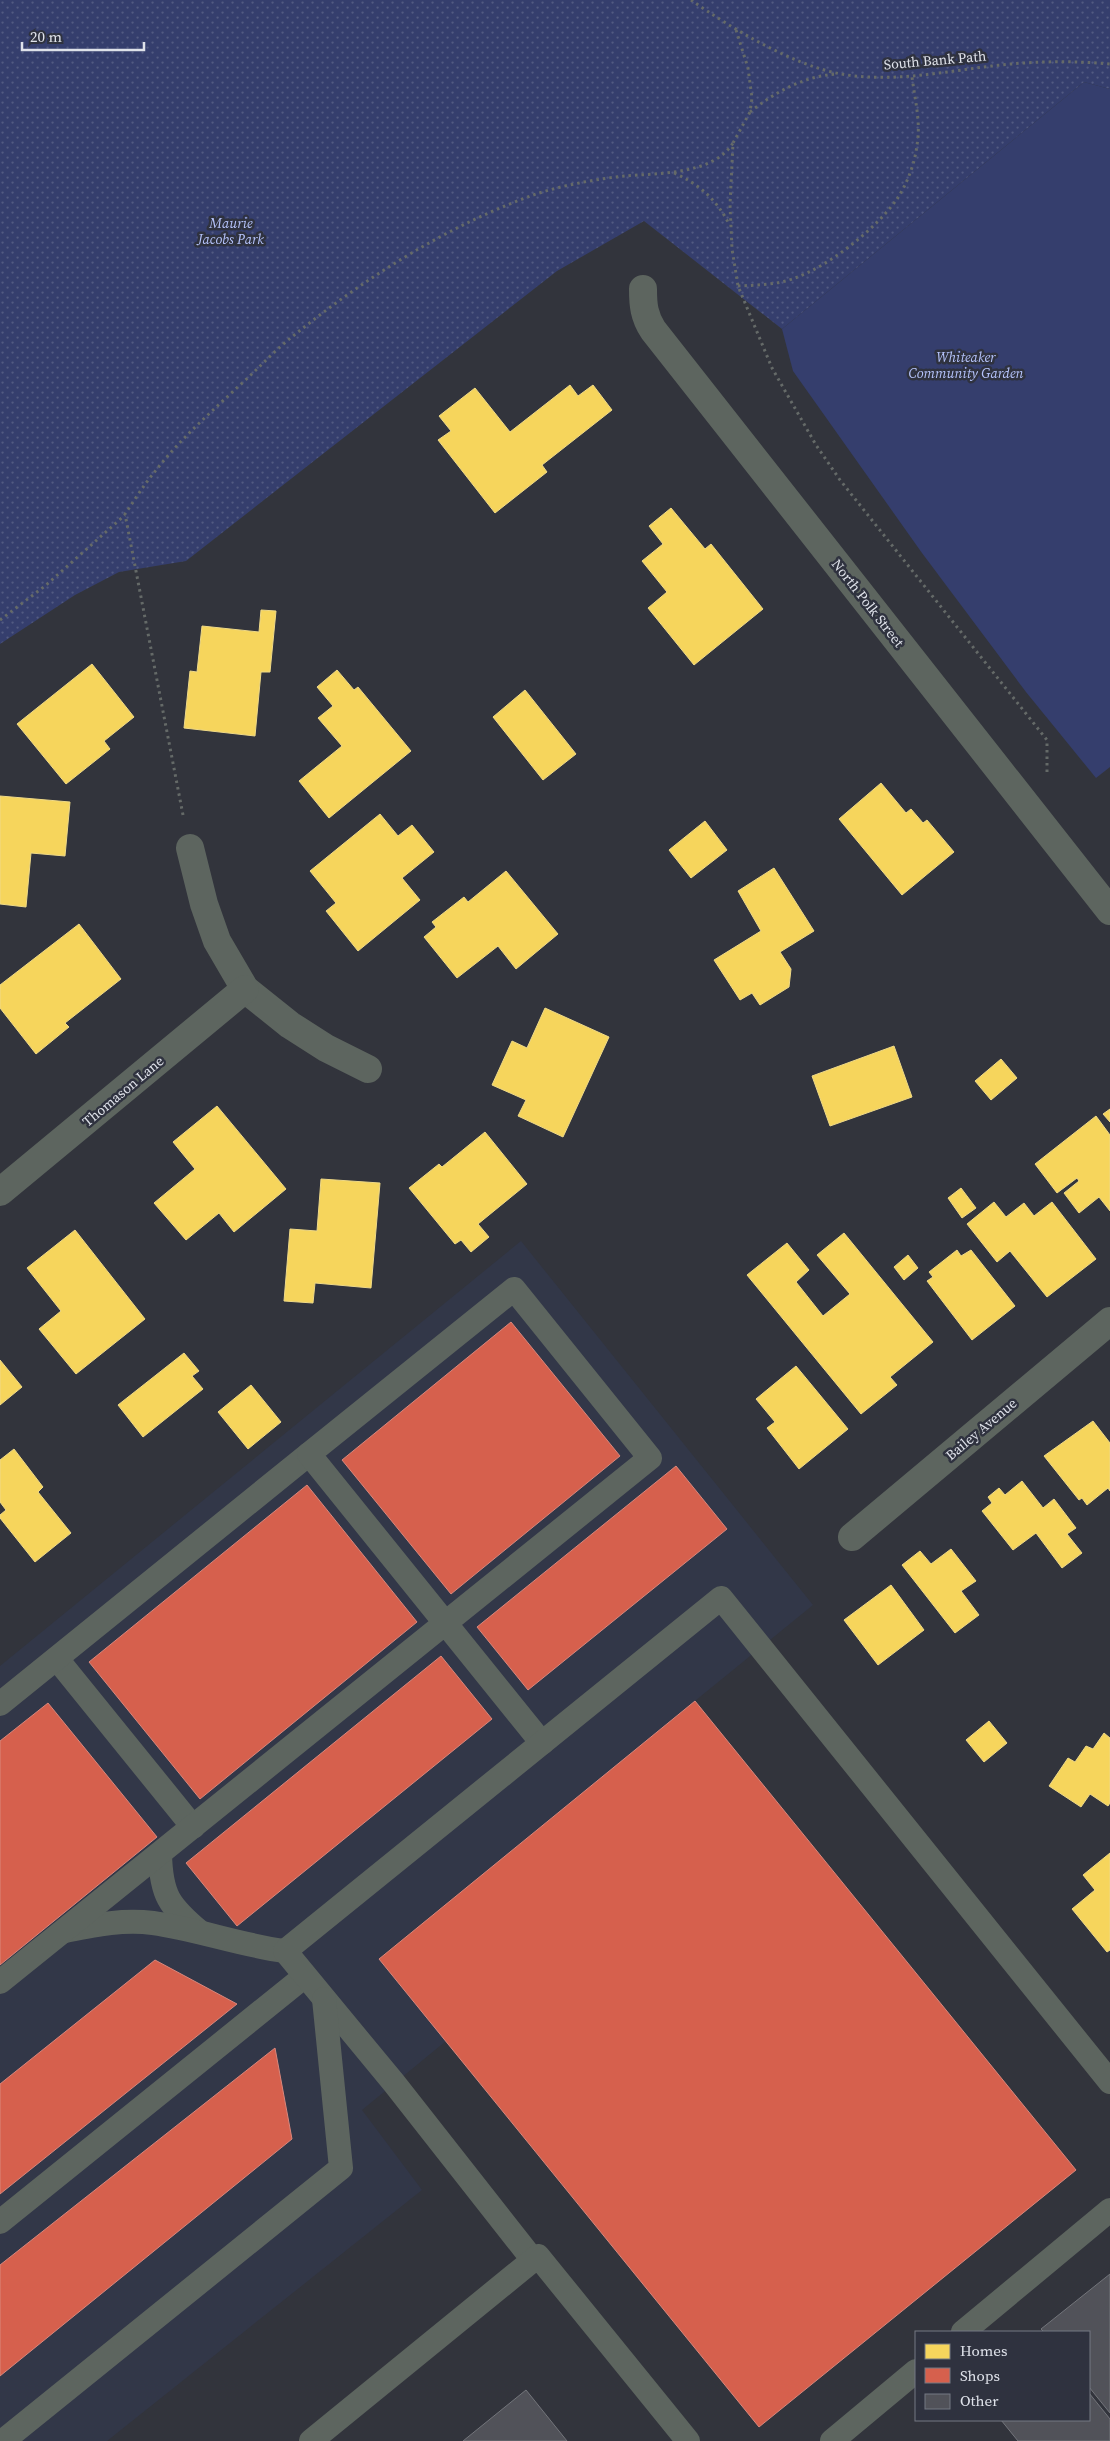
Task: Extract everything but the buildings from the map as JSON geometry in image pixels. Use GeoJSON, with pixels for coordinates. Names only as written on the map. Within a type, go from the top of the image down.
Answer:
{"type":"FeatureCollection","features":[{"type":"Feature","properties":{"kind":"street","name":"North Polk Street"},"geometry":{"type":"LineString","coordinates":[[643,289],[646,320],[653,330],[1110,911]]}},
{"type":"Feature","properties":{"kind":"street"},"geometry":{"type":"LineString","coordinates":[[190,848],[204,904],[217,941],[245,989],[297,1030],[326,1048],[368,1068]]}},
{"type":"Feature","properties":{"kind":"street","name":"Thomason Lane"},"geometry":{"type":"LineString","coordinates":[[0,1192],[245,989]]}},
{"type":"Feature","properties":{"kind":"street","name":"Bailey Avenue"},"geometry":{"type":"LineString","coordinates":[[852,1537],[1110,1320]]}},
{"type":"Feature","properties":{"kind":"lane"},"geometry":{"type":"LineString","coordinates":[[0,1704],[514,1289],[650,1458],[0,1982]]}},
{"type":"Feature","properties":{"kind":"lane"},"geometry":{"type":"LineString","coordinates":[[309,1454],[542,1743]]}},
{"type":"Feature","properties":{"kind":"lane"},"geometry":{"type":"LineString","coordinates":[[285,1951],[721,1598],[1110,2082]]}},
{"type":"Feature","properties":{"kind":"lane"},"geometry":{"type":"LineString","coordinates":[[57,1659],[193,1827]]}},
{"type":"Feature","properties":{"kind":"lane"},"geometry":{"type":"LineString","coordinates":[[160,1854],[161,1880],[166,1895],[177,1913],[201,1934]]}},
{"type":"Feature","properties":{"kind":"lane"},"geometry":{"type":"LineString","coordinates":[[62,1932],[107,1922],[154,1923],[232,1942],[285,1951],[533,2260]]}},
{"type":"Feature","properties":{"kind":"lane"},"geometry":{"type":"LineString","coordinates":[[0,2222],[305,1976]]}},
{"type":"Feature","properties":{"kind":"lane"},"geometry":{"type":"LineString","coordinates":[[3,2441],[341,2168],[324,1999]]}},
{"type":"Feature","properties":{"kind":"lane"},"geometry":{"type":"LineString","coordinates":[[964,2331],[1110,2210]]}},
{"type":"Feature","properties":{"kind":"lane"},"geometry":{"type":"LineString","coordinates":[[311,2441],[538,2256],[688,2441]]}},
{"type":"Feature","properties":{"kind":"lane"},"geometry":{"type":"LineString","coordinates":[[832,2441],[915,2372]]}},
{"type":"Feature","properties":{"kind":"path","name":"South Bank Path"},"geometry":{"type":"LineString","coordinates":[[691,0],[736,30],[803,62],[840,74],[912,77],[1013,64],[1110,64]]}},
{"type":"Feature","properties":{"kind":"path"},"geometry":{"type":"LineString","coordinates":[[0,620],[45,586],[125,514],[153,473],[193,430],[292,337],[341,300],[390,268],[432,242],[478,219],[537,194],[624,176],[674,173],[698,166],[728,150],[750,112],[752,98],[748,68],[736,30]]}},
{"type":"Feature","properties":{"kind":"path"},"geometry":{"type":"LineString","coordinates":[[750,112],[762,102],[791,86],[820,76],[840,74]]}},
{"type":"Feature","properties":{"kind":"path"},"geometry":{"type":"LineString","coordinates":[[738,286],[772,284],[796,278],[821,264],[871,228],[897,198],[911,170],[917,147],[919,129],[912,77]]}},
{"type":"Feature","properties":{"kind":"path"},"geometry":{"type":"LineString","coordinates":[[733,143],[731,227],[738,286],[772,368],[816,445],[870,521],[1046,740],[1048,762],[1041,823]]}},
{"type":"Feature","properties":{"kind":"path"},"geometry":{"type":"LineString","coordinates":[[674,173],[693,183],[709,195],[731,227]]}},
{"type":"Feature","properties":{"kind":"path"},"geometry":{"type":"LineString","coordinates":[[125,514],[190,848]]}},
{"type":"Feature","properties":{"kind":"shaded area"},"geometry":{"type":"Polygon","coordinates":[[[521,1241],[813,1605],[379,1958],[446,2041],[362,2110],[422,2190],[107,2441],[0,2441],[0,1666],[521,1241]]]}},
{"type":"Feature","properties":{"kind":"green space","name":"Maurie Jacobs Park"},"geometry":{"type":"Polygon","coordinates":[[[0,0],[1110,0],[1110,89],[1084,82],[782,329],[644,221],[557,271],[186,561],[119,572],[75,595],[0,644],[0,0]]]}},
{"type":"Feature","properties":{"kind":"green space","name":"Whiteaker Community Garden"},"geometry":{"type":"Polygon","coordinates":[[[1084,82],[1110,89],[1110,767],[1096,778],[1026,692],[922,553],[793,371],[782,329],[1084,82]]]}}]}
